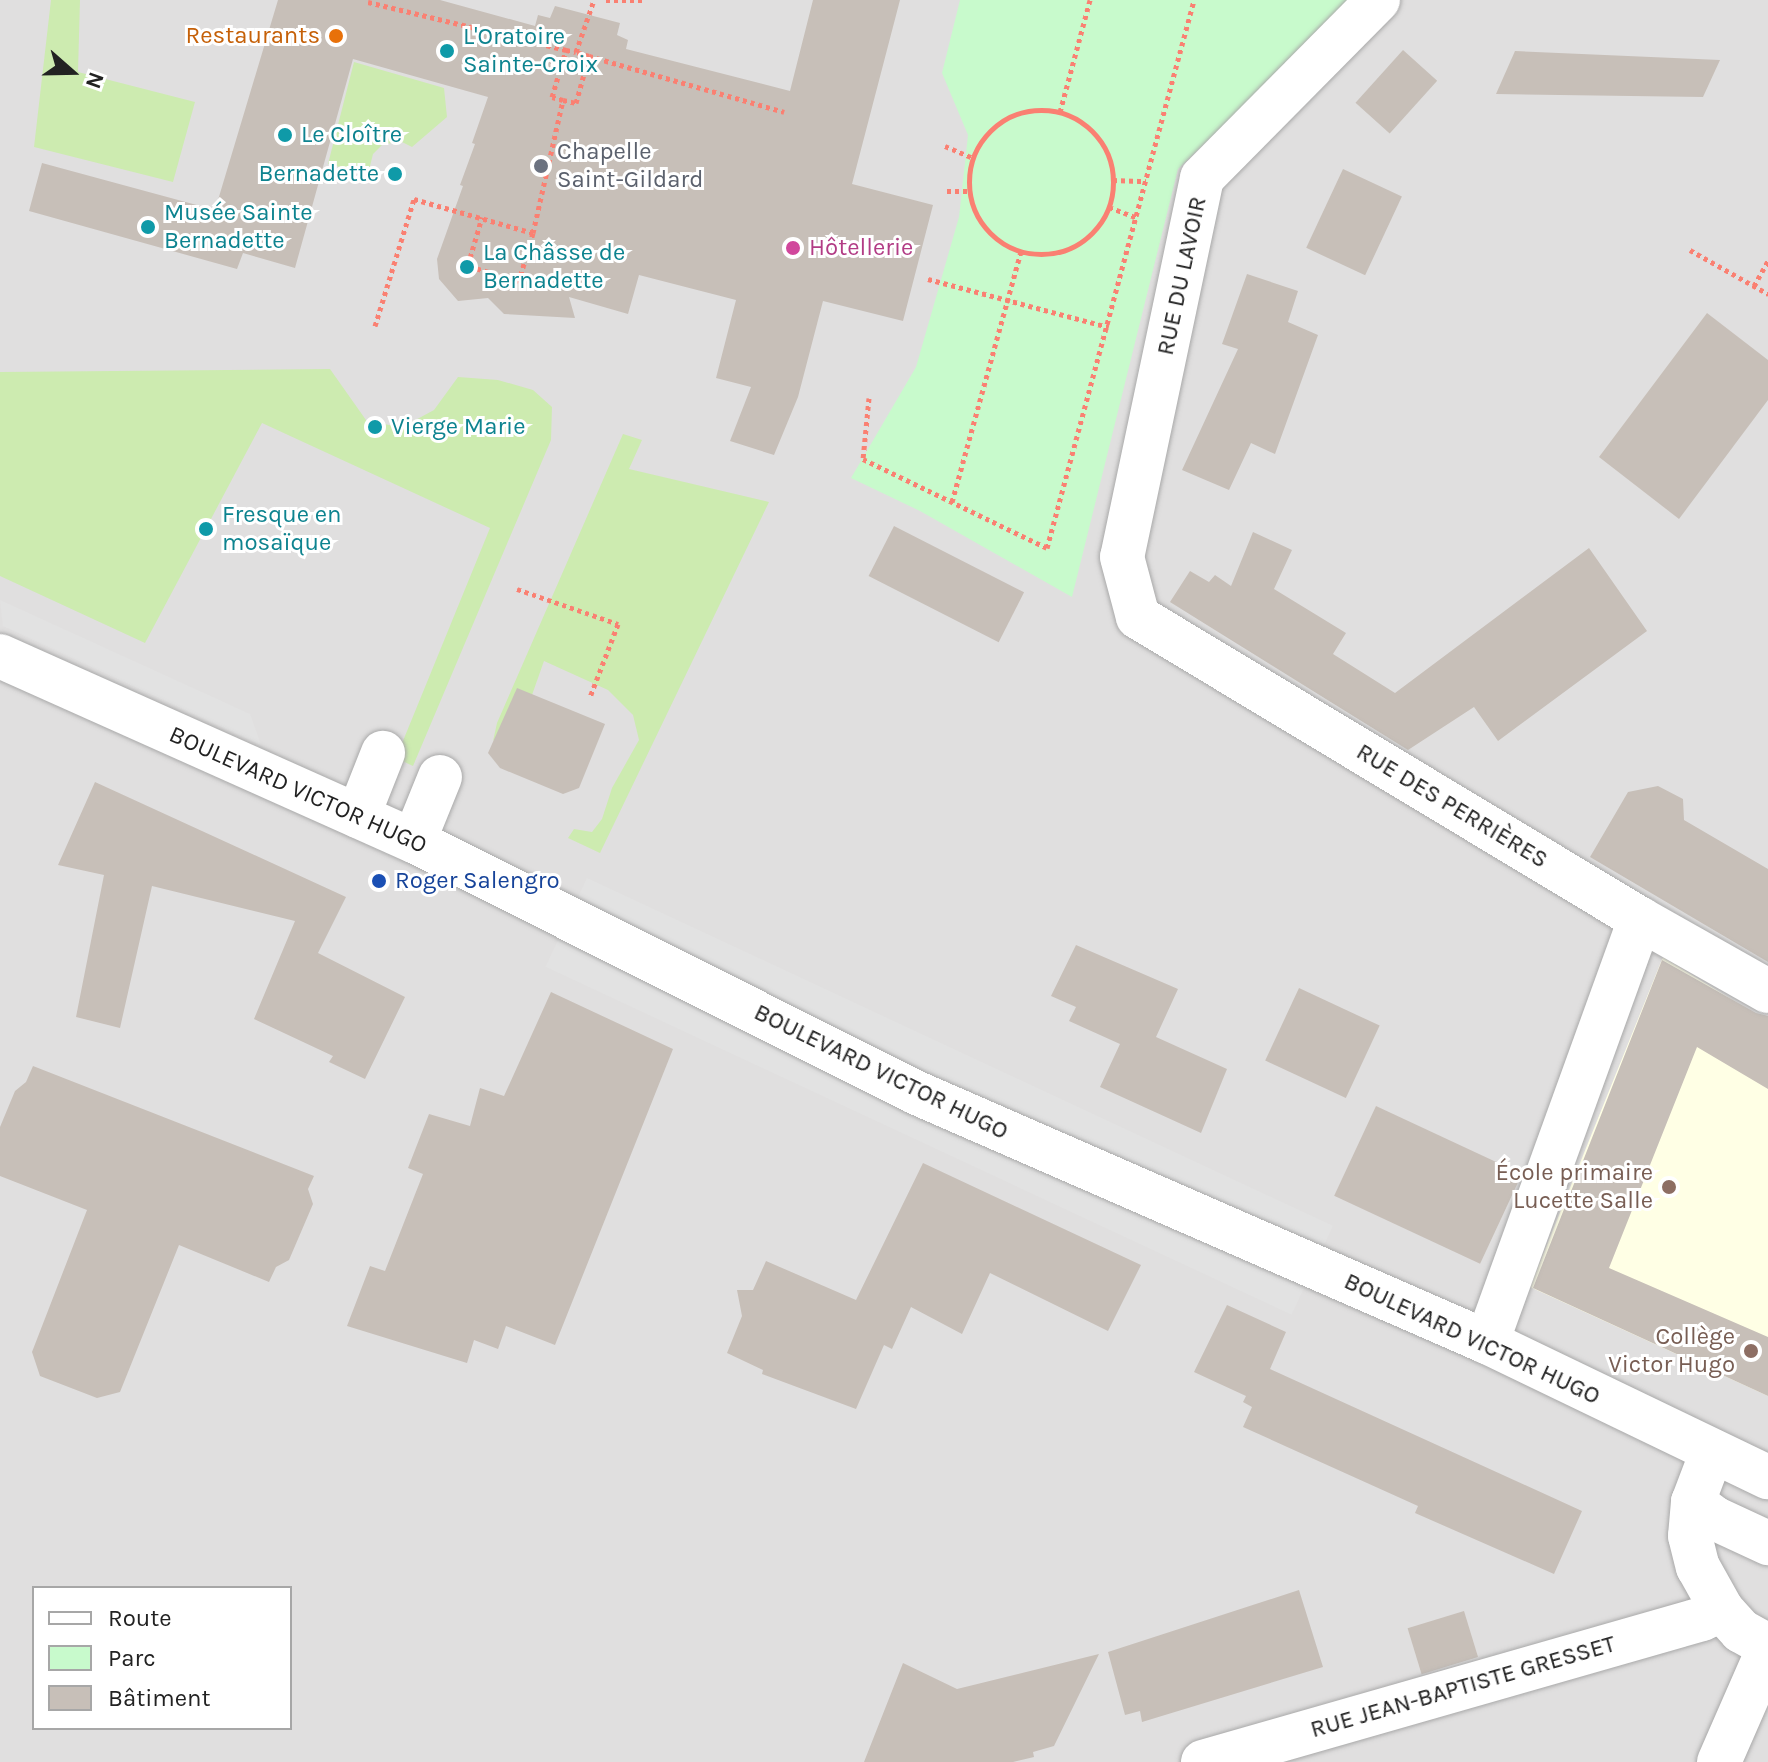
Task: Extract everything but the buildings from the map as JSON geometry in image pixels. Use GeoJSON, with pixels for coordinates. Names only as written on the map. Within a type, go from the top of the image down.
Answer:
{"type":"FeatureCollection","features":[{"type":"Feature","properties":{"kind":"street","name":"RUE DU LAVOIR"},"geometry":{"type":"LineString","coordinates":[[1138,617],[1122,557],[1202,178],[1378,0]]}},
{"type":"Feature","properties":{"kind":"street","name":"RUE DES PERRIÈRES"},"geometry":{"type":"LineString","coordinates":[[1138,617],[1640,919],[1768,991]]}},
{"type":"Feature","properties":{"kind":"street","name":"BOULEVARD VICTOR HUGO"},"geometry":{"type":"LineString","coordinates":[[0,656],[414,841],[917,1093],[1487,1342],[1768,1477]]}},
{"type":"Feature","properties":{"kind":"street"},"geometry":{"type":"LineString","coordinates":[[358,816],[383,753]]}},
{"type":"Feature","properties":{"kind":"street"},"geometry":{"type":"LineString","coordinates":[[414,841],[440,777]]}},
{"type":"Feature","properties":{"kind":"street"},"geometry":{"type":"LineString","coordinates":[[1487,1342],[1640,919]]}},
{"type":"Feature","properties":{"kind":"street"},"geometry":{"type":"LineString","coordinates":[[1712,1452],[1698,1481],[1693,1502],[1690,1536],[1698,1567],[1722,1610],[1741,1631],[1768,1648],[1719,1762]]}},
{"type":"Feature","properties":{"kind":"street"},"geometry":{"type":"LineString","coordinates":[[1693,1502],[1714,1518],[1768,1543]]}},
{"type":"Feature","properties":{"kind":"street","name":"RUE JEAN-BAPTISTE GRESSET"},"geometry":{"type":"LineString","coordinates":[[1203,1762],[1702,1619],[1722,1610]]}},
{"type":"Feature","properties":{"kind":"path"},"geometry":{"type":"LineString","coordinates":[[576,52],[594,0]]}},
{"type":"Feature","properties":{"kind":"path"},"geometry":{"type":"LineString","coordinates":[[606,0],[644,0]]}},
{"type":"Feature","properties":{"kind":"path"},"geometry":{"type":"LineString","coordinates":[[1060,112],[1090,0]]}},
{"type":"Feature","properties":{"kind":"path"},"geometry":{"type":"LineString","coordinates":[[869,398],[863,459],[1047,548],[1109,327],[1194,0]]}},
{"type":"Feature","properties":{"kind":"path"},"geometry":{"type":"LineString","coordinates":[[368,2],[576,52],[784,112]]}},
{"type":"Feature","properties":{"kind":"path"},"geometry":{"type":"LineString","coordinates":[[566,50],[552,97],[563,100],[576,103],[589,56]]}},
{"type":"Feature","properties":{"kind":"path"},"geometry":{"type":"LineString","coordinates":[[482,217],[471,266],[519,281],[563,100]]}},
{"type":"Feature","properties":{"kind":"path"},"geometry":{"type":"LineString","coordinates":[[1039,109],[1060,112],[1081,122],[1098,137],[1109,157],[1113,180],[1109,207],[1098,226],[1083,241],[1064,251],[1043,254],[1021,252],[986,229],[975,212],[970,191],[973,158],[984,138],[999,123],[1018,113],[1039,109]]}},
{"type":"Feature","properties":{"kind":"path"},"geometry":{"type":"LineString","coordinates":[[945,146],[973,158]]}},
{"type":"Feature","properties":{"kind":"path"},"geometry":{"type":"LineString","coordinates":[[1113,180],[1146,181]]}},
{"type":"Feature","properties":{"kind":"path"},"geometry":{"type":"LineString","coordinates":[[947,191],[970,191]]}},
{"type":"Feature","properties":{"kind":"path"},"geometry":{"type":"LineString","coordinates":[[375,326],[414,199],[533,233]]}},
{"type":"Feature","properties":{"kind":"path"},"geometry":{"type":"LineString","coordinates":[[1109,207],[1137,218]]}},
{"type":"Feature","properties":{"kind":"path"},"geometry":{"type":"LineString","coordinates":[[1690,250],[1768,294]]}},
{"type":"Feature","properties":{"kind":"path"},"geometry":{"type":"LineString","coordinates":[[952,502],[1021,252]]}},
{"type":"Feature","properties":{"kind":"path"},"geometry":{"type":"LineString","coordinates":[[1754,286],[1768,261]]}},
{"type":"Feature","properties":{"kind":"path"},"geometry":{"type":"LineString","coordinates":[[928,279],[1109,327]]}},
{"type":"Feature","properties":{"kind":"path"},"geometry":{"type":"LineString","coordinates":[[517,589],[618,624],[590,697]]}},
{"type":"Feature","properties":{"kind":"shaded area"},"geometry":{"type":"Polygon","coordinates":[[[0,0],[1768,0],[1768,1762],[0,1762],[0,0]]]}},
{"type":"Feature","properties":{"kind":"shaded area"},"geometry":{"type":"Polygon","coordinates":[[[0,600],[250,714],[261,745],[3,626],[0,600]]]}},
{"type":"Feature","properties":{"kind":"shaded area"},"geometry":{"type":"Polygon","coordinates":[[[587,878],[1333,1226],[1291,1315],[546,967],[587,878]]]}},
{"type":"Feature","properties":{"kind":"shaded area","name":"École primaire Lucette Salle"},"geometry":{"type":"Polygon","coordinates":[[[1663,957],[1768,1022],[1768,1396],[1530,1287],[1663,957]]]}},
{"type":"Feature","properties":{"kind":"green space"},"geometry":{"type":"Polygon","coordinates":[[[51,0],[80,0],[78,72],[195,102],[173,182],[34,147],[51,0]]]}},
{"type":"Feature","properties":{"kind":"green space"},"geometry":{"type":"Polygon","coordinates":[[[960,0],[1355,0],[1178,169],[1072,597],[920,511],[851,478],[916,367],[959,217],[968,135],[942,73],[960,0]]]}},
{"type":"Feature","properties":{"kind":"green space"},"geometry":{"type":"Polygon","coordinates":[[[354,62],[444,88],[447,117],[412,147],[400,141],[382,145],[373,154],[368,174],[328,164],[354,62]]]}},
{"type":"Feature","properties":{"kind":"green space"},"geometry":{"type":"Polygon","coordinates":[[[330,369],[366,420],[389,425],[408,424],[434,410],[458,377],[498,380],[533,390],[552,407],[551,440],[413,766],[396,758],[490,528],[262,423],[145,643],[0,576],[0,372],[330,369]]]}},
{"type":"Feature","properties":{"kind":"green space"},"geometry":{"type":"Polygon","coordinates":[[[623,434],[642,440],[629,469],[769,502],[600,853],[568,838],[574,829],[592,832],[602,819],[612,788],[639,740],[633,715],[608,690],[544,661],[532,695],[493,741],[497,723],[623,434]]]}},
{"type":"Feature","properties":{"kind":"place","name":"Restaurants"},"geometry":{"type":"Point","coordinates":[336,36]}},
{"type":"Feature","properties":{"kind":"place","name":"L'Oratoire Sainte-Croix"},"geometry":{"type":"Point","coordinates":[447,51]}},
{"type":"Feature","properties":{"kind":"place","name":"Le Cloître"},"geometry":{"type":"Point","coordinates":[285,135]}},
{"type":"Feature","properties":{"kind":"place","name":"Chapelle Saint-Gildard"},"geometry":{"type":"Point","coordinates":[541,166]}},
{"type":"Feature","properties":{"kind":"place","name":"Bernadette"},"geometry":{"type":"Point","coordinates":[395,174]}},
{"type":"Feature","properties":{"kind":"place","name":"Musée Sainte Bernadette"},"geometry":{"type":"Point","coordinates":[148,227]}},
{"type":"Feature","properties":{"kind":"place","name":"Hôtellerie"},"geometry":{"type":"Point","coordinates":[793,248]}},
{"type":"Feature","properties":{"kind":"place","name":"La Châsse de Bernadette"},"geometry":{"type":"Point","coordinates":[467,267]}},
{"type":"Feature","properties":{"kind":"place","name":"Vierge Marie"},"geometry":{"type":"Point","coordinates":[375,427]}},
{"type":"Feature","properties":{"kind":"place","name":"Fresque en mosaïque"},"geometry":{"type":"Point","coordinates":[206,529]}},
{"type":"Feature","properties":{"kind":"place","name":"Roger Salengro"},"geometry":{"type":"Point","coordinates":[379,881]}},
{"type":"Feature","properties":{"kind":"place","name":"École primaire Lucette Salle"},"geometry":{"type":"Point","coordinates":[1669,1187]}},
{"type":"Feature","properties":{"kind":"place","name":"Collège Victor Hugo"},"geometry":{"type":"Point","coordinates":[1751,1351]}}]}
